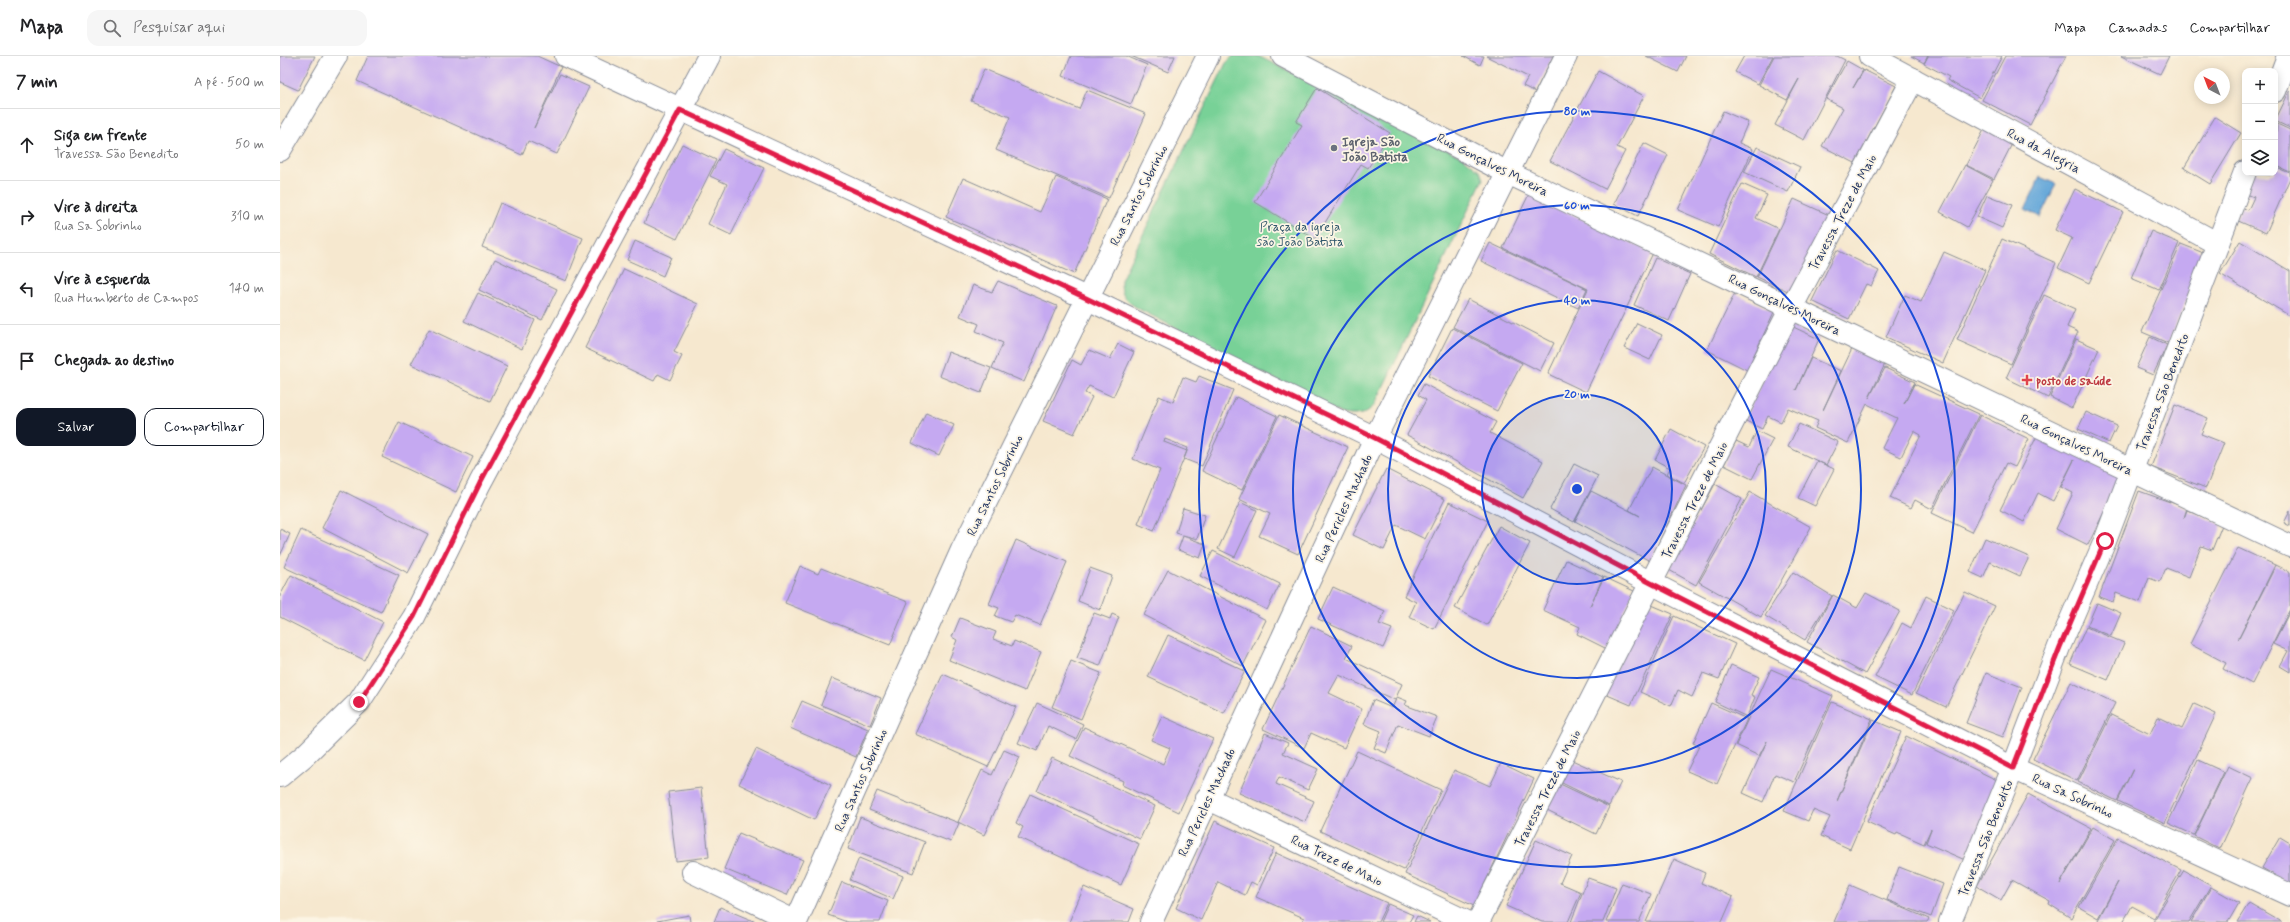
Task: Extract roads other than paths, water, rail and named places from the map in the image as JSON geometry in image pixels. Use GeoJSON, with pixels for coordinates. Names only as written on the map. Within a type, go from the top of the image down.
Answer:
{"type":"FeatureCollection","features":[{"type":"Feature","properties":{"kind":"street"},"geometry":{"type":"LineString","coordinates":[[280,150],[336,56]]}},
{"type":"Feature","properties":{"kind":"street","name":"Rua Sa Sobrinho"},"geometry":{"type":"LineString","coordinates":[[566,56],[1086,298],[1375,438],[1651,583],[2013,768],[2290,895]]}},
{"type":"Feature","properties":{"kind":"street"},"geometry":{"type":"LineString","coordinates":[[280,776],[304,756],[359,702],[414,617],[480,483],[709,56]]}},
{"type":"Feature","properties":{"kind":"street","name":"Rua Santos Sobrinho"},"geometry":{"type":"LineString","coordinates":[[796,922],[962,550],[1086,298],[1208,56]]}},
{"type":"Feature","properties":{"kind":"street","name":"Rua Gonçalves Moreira"},"geometry":{"type":"LineString","coordinates":[[1283,56],[1506,172],[2290,546]]}},
{"type":"Feature","properties":{"kind":"street","name":"Rua Pericles Machado"},"geometry":{"type":"LineString","coordinates":[[1151,922],[1207,798],[1375,438],[1506,172],[1566,56]]}},
{"type":"Feature","properties":{"kind":"street","name":"Rua da Alegria"},"geometry":{"type":"LineString","coordinates":[[1870,56],[2218,244]]}},
{"type":"Feature","properties":{"kind":"street"},"geometry":{"type":"LineString","coordinates":[[2278,83],[2288,56]]}},
{"type":"Feature","properties":{"kind":"street","name":"Travessa Treze de Maio"},"geometry":{"type":"LineString","coordinates":[[1478,922],[1791,308],[1913,79]]}},
{"type":"Feature","properties":{"kind":"street","name":"Travessa São Benedito"},"geometry":{"type":"LineString","coordinates":[[1950,922],[2132,471],[2244,176]]}},
{"type":"Feature","properties":{"kind":"street","name":"Rua Treze de Maio"},"geometry":{"type":"LineString","coordinates":[[1207,798],[1466,922]]}},
{"type":"Feature","properties":{"kind":"street"},"geometry":{"type":"LineString","coordinates":[[693,872],[796,922]]}},
{"type":"Feature","properties":{"kind":"water"},"geometry":{"type":"Polygon","coordinates":[[[2040,177],[2056,184],[2040,217],[2025,209],[2040,177]]]}},
{"type":"Feature","properties":{"kind":"place","name":"Igreja São João Batista"},"geometry":{"type":"Point","coordinates":[1334,148]}},
{"type":"Feature","properties":{"kind":"place","name":"posto de saúde"},"geometry":{"type":"Point","coordinates":[2027,380]}},
{"type":"Feature","properties":{"kind":"park label","name":"Praça da igreja são João Batista"},"geometry":{"type":"Point","coordinates":[1300,234]}}]}
